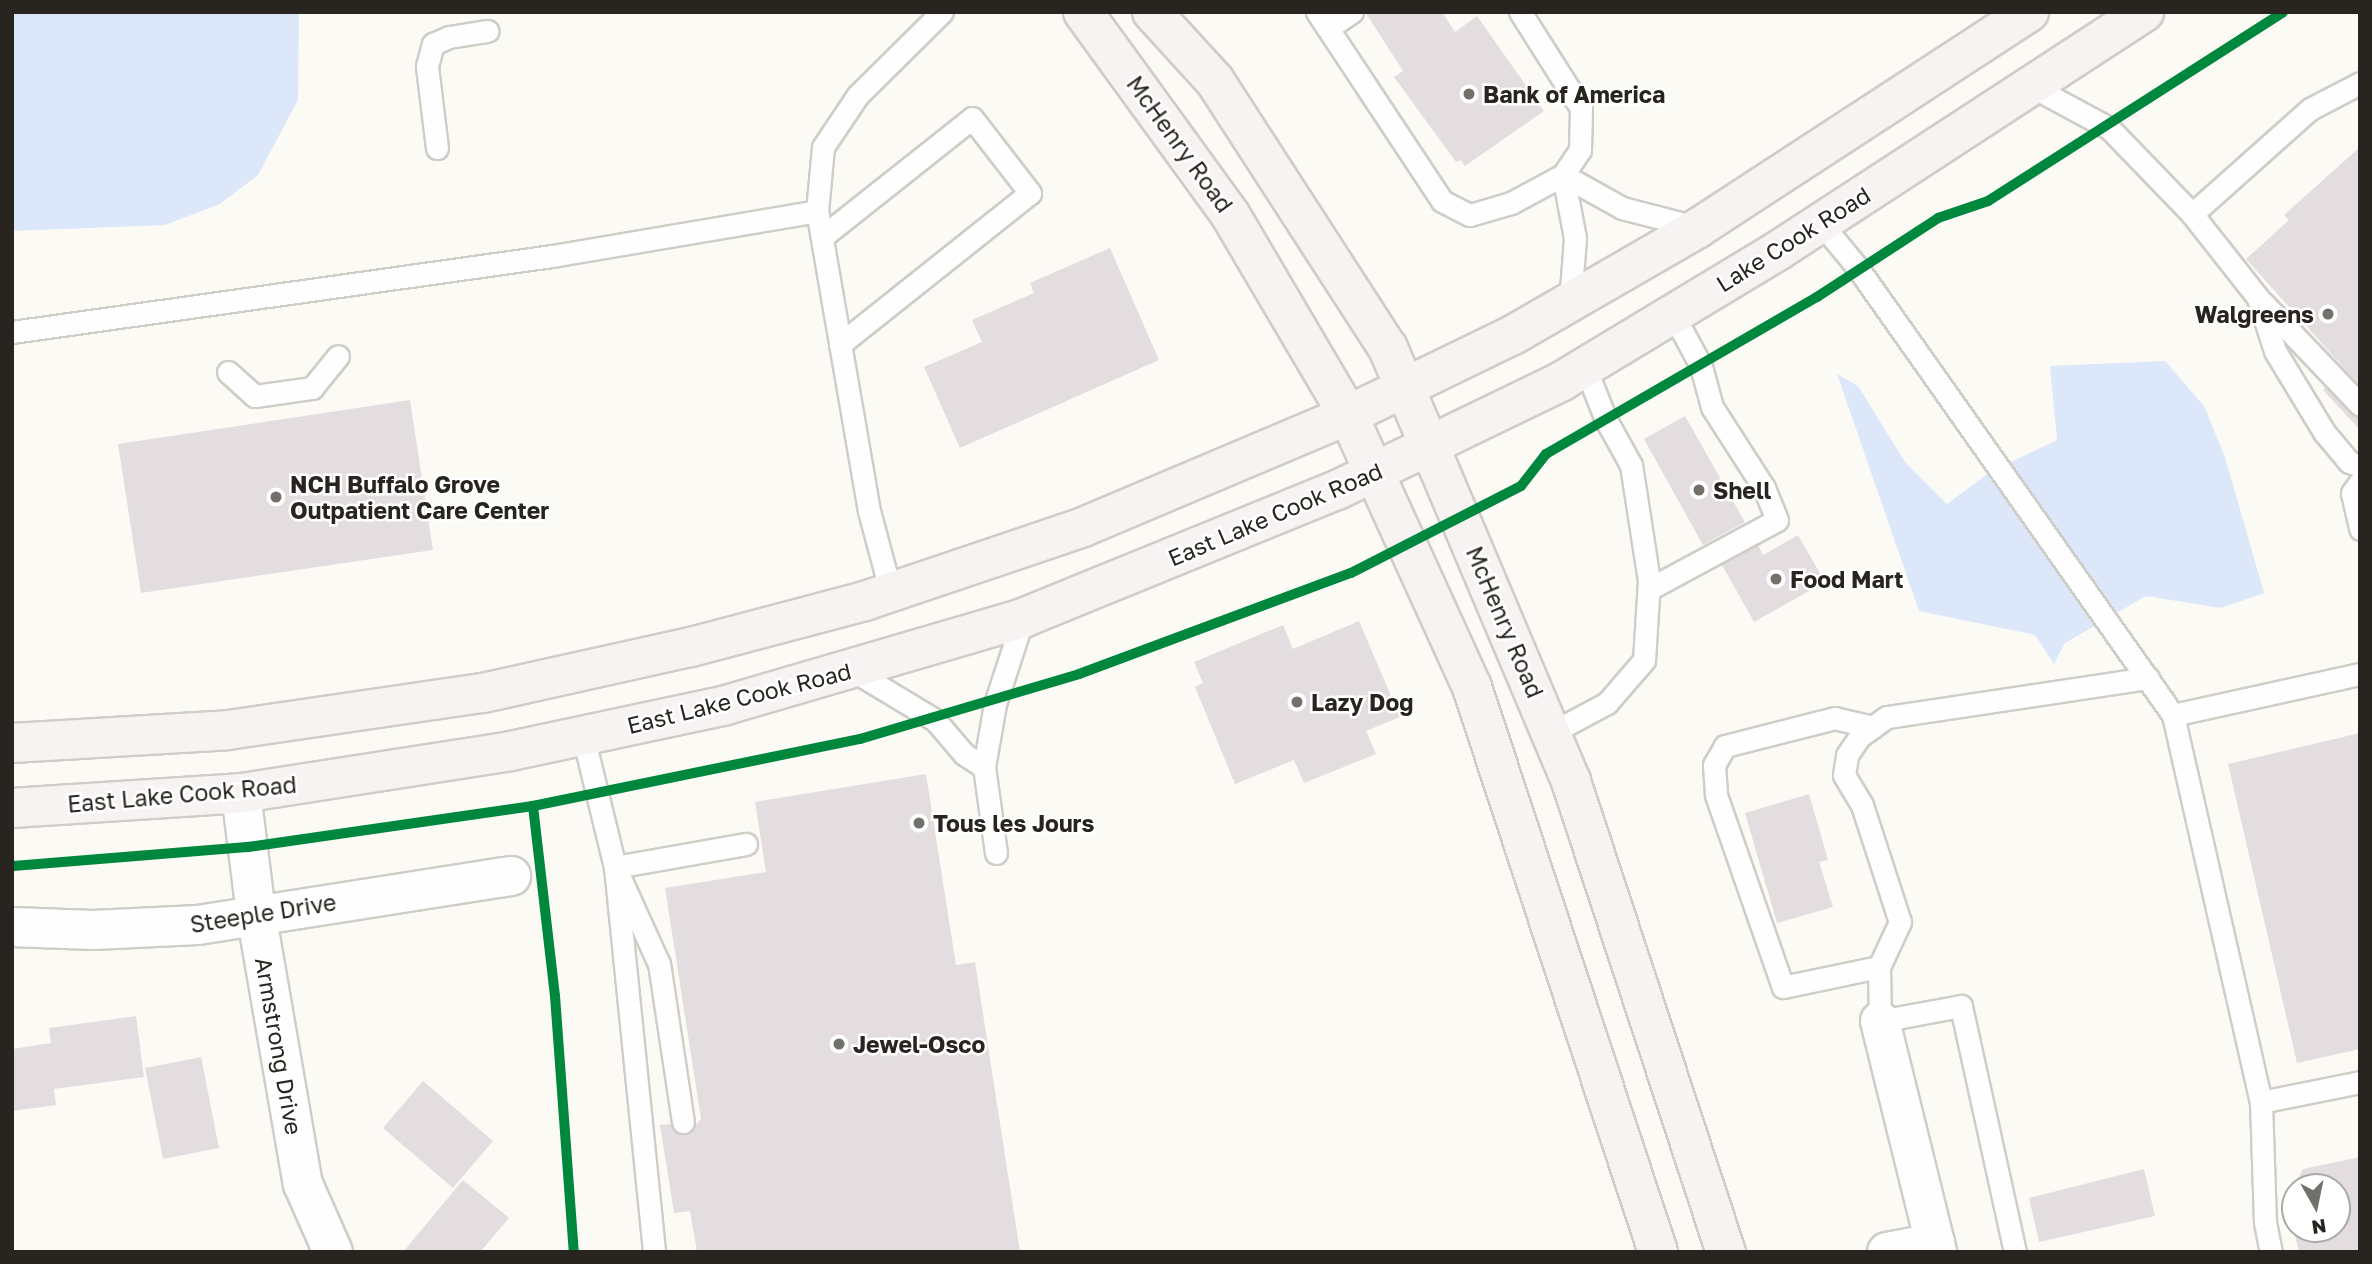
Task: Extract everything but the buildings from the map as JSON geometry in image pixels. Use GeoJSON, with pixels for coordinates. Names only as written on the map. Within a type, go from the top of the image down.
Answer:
{"type":"FeatureCollection","features":[{"type":"Feature","properties":{"kind":"main road","name":"McHenry Road"},"geometry":{"type":"LineString","coordinates":[[1083,12],[1231,216],[1348,415],[1375,473],[1472,687],[1658,1252]]}},
{"type":"Feature","properties":{"kind":"main road","name":"McHenry Road"},"geometry":{"type":"LineString","coordinates":[[1152,12],[1215,81],[1388,348],[1551,733],[1726,1252]]}},
{"type":"Feature","properties":{"kind":"main road"},"geometry":{"type":"LineString","coordinates":[[12,743],[228,730],[483,693],[691,647],[891,593],[1083,527],[1348,415],[1570,303],[1698,228],[2029,12]]}},
{"type":"Feature","properties":{"kind":"main road","name":"Lake Cook Road"},"geometry":{"type":"LineString","coordinates":[[1431,448],[1586,367],[1674,314],[2144,12]]}},
{"type":"Feature","properties":{"kind":"main road","name":"East Lake Cook Road"},"geometry":{"type":"LineString","coordinates":[[12,808],[241,793],[511,751],[723,706],[1023,618],[1431,448]]}},
{"type":"Feature","properties":{"kind":"street","name":"Armstrong Drive"},"geometry":{"type":"LineString","coordinates":[[241,793],[256,913],[303,1184],[333,1252]]}},
{"type":"Feature","properties":{"kind":"street","name":"Steeple Drive"},"geometry":{"type":"LineString","coordinates":[[12,927],[93,930],[198,925],[256,913],[511,876]]}},
{"type":"Feature","properties":{"kind":"street"},"geometry":{"type":"LineString","coordinates":[[1880,1021],[1936,1247],[1887,1252]]}},
{"type":"Feature","properties":{"kind":"lane"},"geometry":{"type":"LineString","coordinates":[[891,593],[869,511],[817,211],[822,147],[858,95],[942,12]]}},
{"type":"Feature","properties":{"kind":"lane"},"geometry":{"type":"LineString","coordinates":[[1352,12],[1322,20],[1442,201],[1456,211],[1488,212],[1563,175],[1580,150],[1581,108],[1520,12]]}},
{"type":"Feature","properties":{"kind":"lane"},"geometry":{"type":"LineString","coordinates":[[437,148],[427,66],[433,44],[449,37],[488,31]]}},
{"type":"Feature","properties":{"kind":"lane"},"geometry":{"type":"LineString","coordinates":[[2192,214],[2310,109],[2360,83]]}},
{"type":"Feature","properties":{"kind":"lane"},"geometry":{"type":"LineString","coordinates":[[2031,86],[2109,128],[2192,214],[2258,298],[2360,405]]}},
{"type":"Feature","properties":{"kind":"lane"},"geometry":{"type":"LineString","coordinates":[[822,237],[972,118],[1030,193],[840,344]]}},
{"type":"Feature","properties":{"kind":"lane"},"geometry":{"type":"LineString","coordinates":[[1563,175],[1622,208],[1698,228]]}},
{"type":"Feature","properties":{"kind":"lane"},"geometry":{"type":"LineString","coordinates":[[1563,175],[1575,238],[1570,303]]}},
{"type":"Feature","properties":{"kind":"lane"},"geometry":{"type":"LineString","coordinates":[[12,332],[552,256],[817,211]]}},
{"type":"Feature","properties":{"kind":"lane"},"geometry":{"type":"LineString","coordinates":[[1820,222],[1985,446],[2173,715],[2260,1102],[2265,1222],[2271,1252]]}},
{"type":"Feature","properties":{"kind":"lane"},"geometry":{"type":"LineString","coordinates":[[2258,298],[2275,351],[2324,432],[2349,461],[2360,466]]}},
{"type":"Feature","properties":{"kind":"lane"},"geometry":{"type":"LineString","coordinates":[[1649,589],[1777,520],[1764,488],[1712,407],[1701,366],[1674,314]]}},
{"type":"Feature","properties":{"kind":"lane"},"geometry":{"type":"LineString","coordinates":[[228,372],[255,396],[313,388],[338,356]]}},
{"type":"Feature","properties":{"kind":"lane"},"geometry":{"type":"LineString","coordinates":[[1551,733],[1607,703],[1644,660],[1649,589],[1631,465],[1606,420],[1586,367]]}},
{"type":"Feature","properties":{"kind":"lane"},"geometry":{"type":"LineString","coordinates":[[2360,482],[2352,492],[2360,529]]}},
{"type":"Feature","properties":{"kind":"lane"},"geometry":{"type":"LineString","coordinates":[[996,853],[984,767],[995,704],[1023,618]]}},
{"type":"Feature","properties":{"kind":"lane"},"geometry":{"type":"LineString","coordinates":[[852,670],[934,720],[964,754],[984,767]]}},
{"type":"Feature","properties":{"kind":"lane"},"geometry":{"type":"LineString","coordinates":[[2173,715],[2360,674]]}},
{"type":"Feature","properties":{"kind":"lane"},"geometry":{"type":"LineString","coordinates":[[2015,1252],[1961,1006],[1880,1021],[1879,967],[1900,922],[1862,805],[1844,775],[1847,755],[1858,737],[1887,717],[2148,678]]}},
{"type":"Feature","properties":{"kind":"lane"},"geometry":{"type":"LineString","coordinates":[[1873,727],[1835,718],[1726,747],[1714,765],[1716,795],[1783,987],[1879,967]]}},
{"type":"Feature","properties":{"kind":"lane"},"geometry":{"type":"LineString","coordinates":[[583,736],[615,867],[654,1252]]}},
{"type":"Feature","properties":{"kind":"lane"},"geometry":{"type":"LineString","coordinates":[[615,867],[746,844]]}},
{"type":"Feature","properties":{"kind":"lane"},"geometry":{"type":"LineString","coordinates":[[615,867],[659,964],[683,1122]]}},
{"type":"Feature","properties":{"kind":"lane"},"geometry":{"type":"LineString","coordinates":[[2260,1102],[2360,1082]]}},
{"type":"Feature","properties":{"kind":"water"},"geometry":{"type":"Polygon","coordinates":[[[12,12],[299,12],[298,100],[258,175],[220,204],[165,225],[12,231],[12,12]]]}},
{"type":"Feature","properties":{"kind":"water"},"geometry":{"type":"Polygon","coordinates":[[[2165,361],[2204,406],[2225,457],[2264,593],[2221,608],[2146,596],[2065,643],[2054,664],[2035,635],[1919,611],[1837,374],[1858,386],[1905,462],[1947,504],[1990,472],[2057,440],[2050,366],[2165,361]]]}},
{"type":"Feature","properties":{"kind":"cycle path"},"geometry":{"type":"LineString","coordinates":[[12,866],[248,847],[533,806],[860,739],[1079,674],[1351,573],[1521,486],[1546,454],[1817,297],[1938,218],[1988,201],[2283,12]]}},
{"type":"Feature","properties":{"kind":"cycle path"},"geometry":{"type":"LineString","coordinates":[[533,806],[555,996],[574,1252]]}},
{"type":"Feature","properties":{"kind":"place","name":"Bank of America"},"geometry":{"type":"Point","coordinates":[1469,94]}},
{"type":"Feature","properties":{"kind":"place","name":"Walgreens"},"geometry":{"type":"Point","coordinates":[2328,314]}},
{"type":"Feature","properties":{"kind":"place","name":"Shell"},"geometry":{"type":"Point","coordinates":[1699,490]}},
{"type":"Feature","properties":{"kind":"place","name":"NCH Buffalo Grove Outpatient Care Center"},"geometry":{"type":"Point","coordinates":[276,497]}},
{"type":"Feature","properties":{"kind":"place","name":"Food Mart"},"geometry":{"type":"Point","coordinates":[1776,579]}},
{"type":"Feature","properties":{"kind":"place","name":"Lazy Dog"},"geometry":{"type":"Point","coordinates":[1297,702]}},
{"type":"Feature","properties":{"kind":"place","name":"Tous les Jours"},"geometry":{"type":"Point","coordinates":[919,823]}},
{"type":"Feature","properties":{"kind":"place","name":"Jewel-Osco"},"geometry":{"type":"Point","coordinates":[839,1044]}}]}
